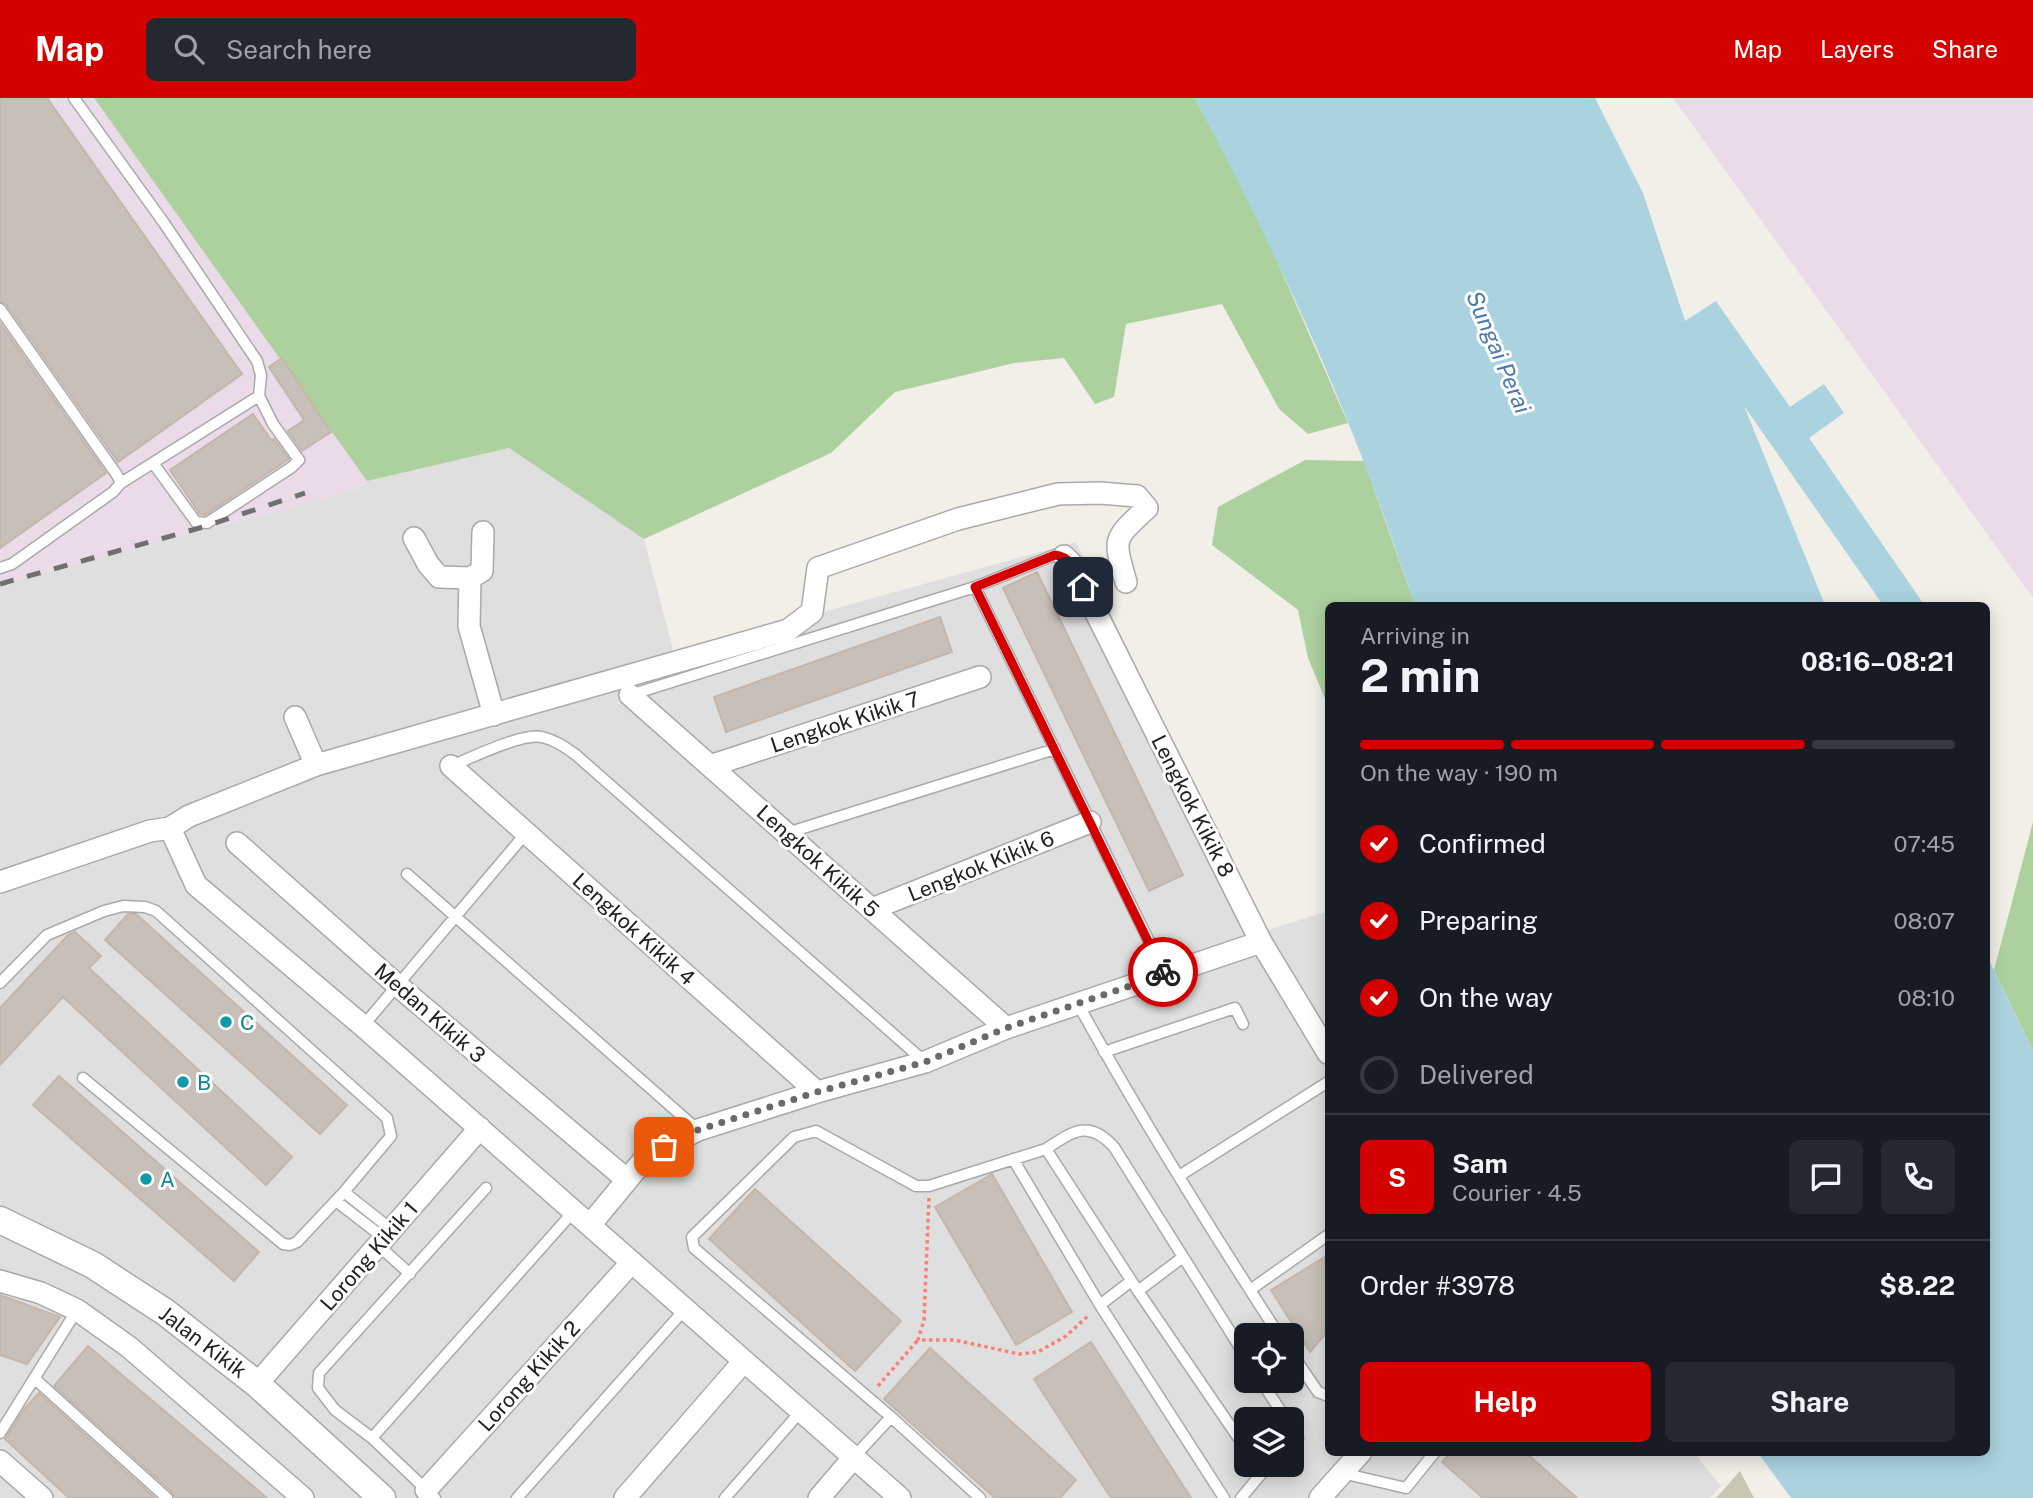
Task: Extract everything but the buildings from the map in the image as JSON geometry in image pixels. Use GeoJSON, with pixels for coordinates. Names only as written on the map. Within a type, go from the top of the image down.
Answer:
{"type":"FeatureCollection","features":[{"type":"Feature","properties":{"kind":"street"},"geometry":{"type":"LineString","coordinates":[[0,882],[150,831],[170,828],[189,816],[316,765],[788,630],[812,612],[818,568],[958,519],[1058,494],[1100,492],[1137,496],[1147,508],[1121,533],[1116,549],[1126,582]]}},
{"type":"Feature","properties":{"kind":"street"},"geometry":{"type":"LineString","coordinates":[[414,538],[428,564],[439,577],[470,578],[482,571],[483,532]]}},
{"type":"Feature","properties":{"kind":"street","name":"Lengkok Kikik 8"},"geometry":{"type":"LineString","coordinates":[[1064,556],[1071,563],[1261,942],[1325,1048]]}},
{"type":"Feature","properties":{"kind":"street"},"geometry":{"type":"LineString","coordinates":[[470,578],[470,626],[494,715]]}},
{"type":"Feature","properties":{"kind":"street","name":"Lengkok Kikik 7"},"geometry":{"type":"LineString","coordinates":[[710,766],[980,677]]}},
{"type":"Feature","properties":{"kind":"street","name":"Lengkok Kikik 5"},"geometry":{"type":"LineString","coordinates":[[631,695],[1006,1028]]}},
{"type":"Feature","properties":{"kind":"street"},"geometry":{"type":"LineString","coordinates":[[295,717],[316,765]]}},
{"type":"Feature","properties":{"kind":"street","name":"Lengkok Kikik 4"},"geometry":{"type":"LineString","coordinates":[[451,766],[817,1092]]}},
{"type":"Feature","properties":{"kind":"street","name":"Lengkok Kikik 6"},"geometry":{"type":"LineString","coordinates":[[872,909],[1090,822]]}},
{"type":"Feature","properties":{"kind":"street"},"geometry":{"type":"LineString","coordinates":[[170,828],[196,885],[363,1026],[900,1498]]}},
{"type":"Feature","properties":{"kind":"street","name":"Medan Kikik 3"},"geometry":{"type":"LineString","coordinates":[[237,843],[397,985],[626,1179]]}},
{"type":"Feature","properties":{"kind":"street"},"geometry":{"type":"LineString","coordinates":[[582,1218],[626,1179],[647,1156],[698,1130],[817,1092],[925,1062],[1006,1028],[1261,942]]}},
{"type":"Feature","properties":{"kind":"street","name":"Lorong Kikik 1"},"geometry":{"type":"LineString","coordinates":[[257,1384],[480,1129]]}},
{"type":"Feature","properties":{"kind":"street","name":"Jalan Kikik"},"geometry":{"type":"LineString","coordinates":[[0,1220],[93,1265],[164,1312],[257,1384],[383,1498]]}},
{"type":"Feature","properties":{"kind":"street","name":"Lorong Kikik 2"},"geometry":{"type":"LineString","coordinates":[[430,1494],[632,1262]]}},
{"type":"Feature","properties":{"kind":"street"},"geometry":{"type":"LineString","coordinates":[[0,1281],[41,1293],[77,1310],[129,1347],[303,1498]]}},
{"type":"Feature","properties":{"kind":"street"},"geometry":{"type":"LineString","coordinates":[[625,1498],[744,1361]]}},
{"type":"Feature","properties":{"kind":"street"},"geometry":{"type":"LineString","coordinates":[[1325,1496],[1357,1456]]}},
{"type":"Feature","properties":{"kind":"street"},"geometry":{"type":"LineString","coordinates":[[819,1498],[854,1458]]}},
{"type":"Feature","properties":{"kind":"street"},"geometry":{"type":"LineString","coordinates":[[0,1461],[42,1498]]}},
{"type":"Feature","properties":{"kind":"lane"},"geometry":{"type":"LineString","coordinates":[[74,98],[164,223],[257,361],[261,375],[259,396],[273,424],[299,460],[207,523],[196,522],[153,463]]}},
{"type":"Feature","properties":{"kind":"lane"},"geometry":{"type":"LineString","coordinates":[[0,309],[121,483]]}},
{"type":"Feature","properties":{"kind":"lane"},"geometry":{"type":"LineString","coordinates":[[0,568],[12,564],[113,492],[121,483],[259,396]]}},
{"type":"Feature","properties":{"kind":"lane"},"geometry":{"type":"LineString","coordinates":[[631,695],[975,587],[1055,555],[1064,556]]}},
{"type":"Feature","properties":{"kind":"lane"},"geometry":{"type":"LineString","coordinates":[[975,587],[1165,974]]}},
{"type":"Feature","properties":{"kind":"lane"},"geometry":{"type":"LineString","coordinates":[[451,766],[506,743],[528,738],[539,736],[560,743],[925,1062]]}},
{"type":"Feature","properties":{"kind":"lane"},"geometry":{"type":"LineString","coordinates":[[787,833],[1055,749]]}},
{"type":"Feature","properties":{"kind":"lane"},"geometry":{"type":"LineString","coordinates":[[363,1026],[526,833]]}},
{"type":"Feature","properties":{"kind":"lane"},"geometry":{"type":"LineString","coordinates":[[407,874],[698,1130]]}},
{"type":"Feature","properties":{"kind":"lane"},"geometry":{"type":"LineString","coordinates":[[0,983],[47,935],[104,911],[123,906],[145,907],[156,911],[387,1118],[391,1136],[297,1242],[283,1244],[83,1078]]}},
{"type":"Feature","properties":{"kind":"lane"},"geometry":{"type":"LineString","coordinates":[[1078,1004],[1179,1176],[1271,1323]]}},
{"type":"Feature","properties":{"kind":"lane"},"geometry":{"type":"LineString","coordinates":[[1104,1052],[1235,1009],[1243,1024]]}},
{"type":"Feature","properties":{"kind":"lane"},"geometry":{"type":"LineString","coordinates":[[1179,1176],[1325,1084]]}},
{"type":"Feature","properties":{"kind":"lane"},"geometry":{"type":"LineString","coordinates":[[980,1498],[891,1417],[694,1248],[692,1237],[794,1137],[816,1131],[916,1186],[929,1186],[1046,1149],[1083,1129],[1094,1130],[1104,1135],[1114,1147],[1234,1338]]}},
{"type":"Feature","properties":{"kind":"lane"},"geometry":{"type":"LineString","coordinates":[[1046,1149],[1234,1431]]}},
{"type":"Feature","properties":{"kind":"lane"},"geometry":{"type":"LineString","coordinates":[[1013,1159],[1100,1305],[1224,1498]]}},
{"type":"Feature","properties":{"kind":"lane"},"geometry":{"type":"LineString","coordinates":[[430,1494],[372,1438],[335,1410],[318,1388],[319,1373],[486,1188]]}},
{"type":"Feature","properties":{"kind":"lane"},"geometry":{"type":"LineString","coordinates":[[344,1192],[385,1238],[410,1274]]}},
{"type":"Feature","properties":{"kind":"lane"},"geometry":{"type":"LineString","coordinates":[[336,1201],[385,1238]]}},
{"type":"Feature","properties":{"kind":"lane"},"geometry":{"type":"LineString","coordinates":[[372,1438],[582,1218]]}},
{"type":"Feature","properties":{"kind":"lane"},"geometry":{"type":"LineString","coordinates":[[1250,1290],[1325,1237]]}},
{"type":"Feature","properties":{"kind":"lane"},"geometry":{"type":"LineString","coordinates":[[1100,1305],[1183,1257]]}},
{"type":"Feature","properties":{"kind":"lane"},"geometry":{"type":"LineString","coordinates":[[517,1498],[685,1309]]}},
{"type":"Feature","properties":{"kind":"lane"},"geometry":{"type":"LineString","coordinates":[[0,1433],[77,1310]]}},
{"type":"Feature","properties":{"kind":"lane"},"geometry":{"type":"LineString","coordinates":[[1304,1372],[1318,1392],[1325,1395]]}},
{"type":"Feature","properties":{"kind":"lane"},"geometry":{"type":"LineString","coordinates":[[35,1379],[167,1498]]}},
{"type":"Feature","properties":{"kind":"lane"},"geometry":{"type":"LineString","coordinates":[[725,1498],[801,1411]]}},
{"type":"Feature","properties":{"kind":"lane"},"geometry":{"type":"LineString","coordinates":[[854,1458],[891,1417]]}},
{"type":"Feature","properties":{"kind":"lane"},"geometry":{"type":"LineString","coordinates":[[1342,1473],[1406,1488],[1432,1456]]}},
{"type":"Feature","properties":{"kind":"lane"},"geometry":{"type":"LineString","coordinates":[[1241,1498],[1254,1477]]}},
{"type":"Feature","properties":{"kind":"path"},"geometry":{"type":"LineString","coordinates":[[869,1398],[918,1340],[924,1320],[929,1186]]}},
{"type":"Feature","properties":{"kind":"path"},"geometry":{"type":"LineString","coordinates":[[918,1340],[955,1340],[1019,1354],[1038,1352],[1066,1336],[1100,1305]]}},
{"type":"Feature","properties":{"kind":"shaded area"},"geometry":{"type":"Polygon","coordinates":[[[0,98],[94,98],[367,481],[356,490],[0,584],[0,98]]]}},
{"type":"Feature","properties":{"kind":"shaded area"},"geometry":{"type":"Polygon","coordinates":[[[1673,98],[2033,98],[2033,598],[1673,98]]]}},
{"type":"Feature","properties":{"kind":"shaded area"},"geometry":{"type":"Polygon","coordinates":[[[509,448],[644,539],[674,653],[1076,542],[1264,931],[1325,912],[1325,1456],[1696,1456],[1721,1486],[1710,1498],[0,1498],[0,584],[356,490],[367,481],[509,448]]]}},
{"type":"Feature","properties":{"kind":"shaded area"},"geometry":{"type":"Polygon","coordinates":[[[1740,1471],[1754,1498],[1716,1498],[1740,1471]]]}},
{"type":"Feature","properties":{"kind":"green space"},"geometry":{"type":"Polygon","coordinates":[[[94,98],[1195,98],[1256,213],[1348,423],[1308,434],[1279,409],[1222,304],[1126,324],[1114,397],[1095,404],[1064,358],[1014,363],[895,392],[831,453],[644,539],[509,448],[367,481],[94,98]]]}},
{"type":"Feature","properties":{"kind":"green space"},"geometry":{"type":"Polygon","coordinates":[[[1305,460],[1364,461],[1414,602],[1325,602],[1325,699],[1308,658],[1298,610],[1212,545],[1218,507],[1305,460]]]}},
{"type":"Feature","properties":{"kind":"green space"},"geometry":{"type":"Polygon","coordinates":[[[2033,822],[2033,1051],[1994,970],[2033,822]]]}},
{"type":"Feature","properties":{"kind":"water","name":"Sungai Perai"},"geometry":{"type":"Polygon","coordinates":[[[1195,98],[1595,98],[1643,193],[1685,321],[1716,301],[1790,407],[1824,384],[1844,413],[1809,438],[1922,602],[1881,602],[1744,406],[1824,602],[1414,602],[1345,414],[1241,187],[1195,98]]]}},
{"type":"Feature","properties":{"kind":"water"},"geometry":{"type":"Polygon","coordinates":[[[1990,962],[2033,1051],[2033,1498],[1791,1498],[1760,1456],[1990,1456],[1990,962]]]}},
{"type":"Feature","properties":{"kind":"railway"},"geometry":{"type":"LineString","coordinates":[[0,584],[203,527],[305,493]]}},
{"type":"Feature","properties":{"kind":"way so far"},"geometry":{"type":"LineString","coordinates":[[664,1147],[698,1130],[817,1092],[925,1062],[1006,1028],[1165,974],[1163,972]]}},
{"type":"Feature","properties":{"kind":"place","name":"C"},"geometry":{"type":"Point","coordinates":[226,1022]}},
{"type":"Feature","properties":{"kind":"place","name":"B"},"geometry":{"type":"Point","coordinates":[183,1082]}},
{"type":"Feature","properties":{"kind":"place","name":"A"},"geometry":{"type":"Point","coordinates":[146,1179]}},
{"type":"Feature","properties":{"kind":"route"},"geometry":{"type":"LineString","coordinates":[[1083,587],[1071,563],[1064,556],[1055,555],[975,587],[1163,972]]}}]}
